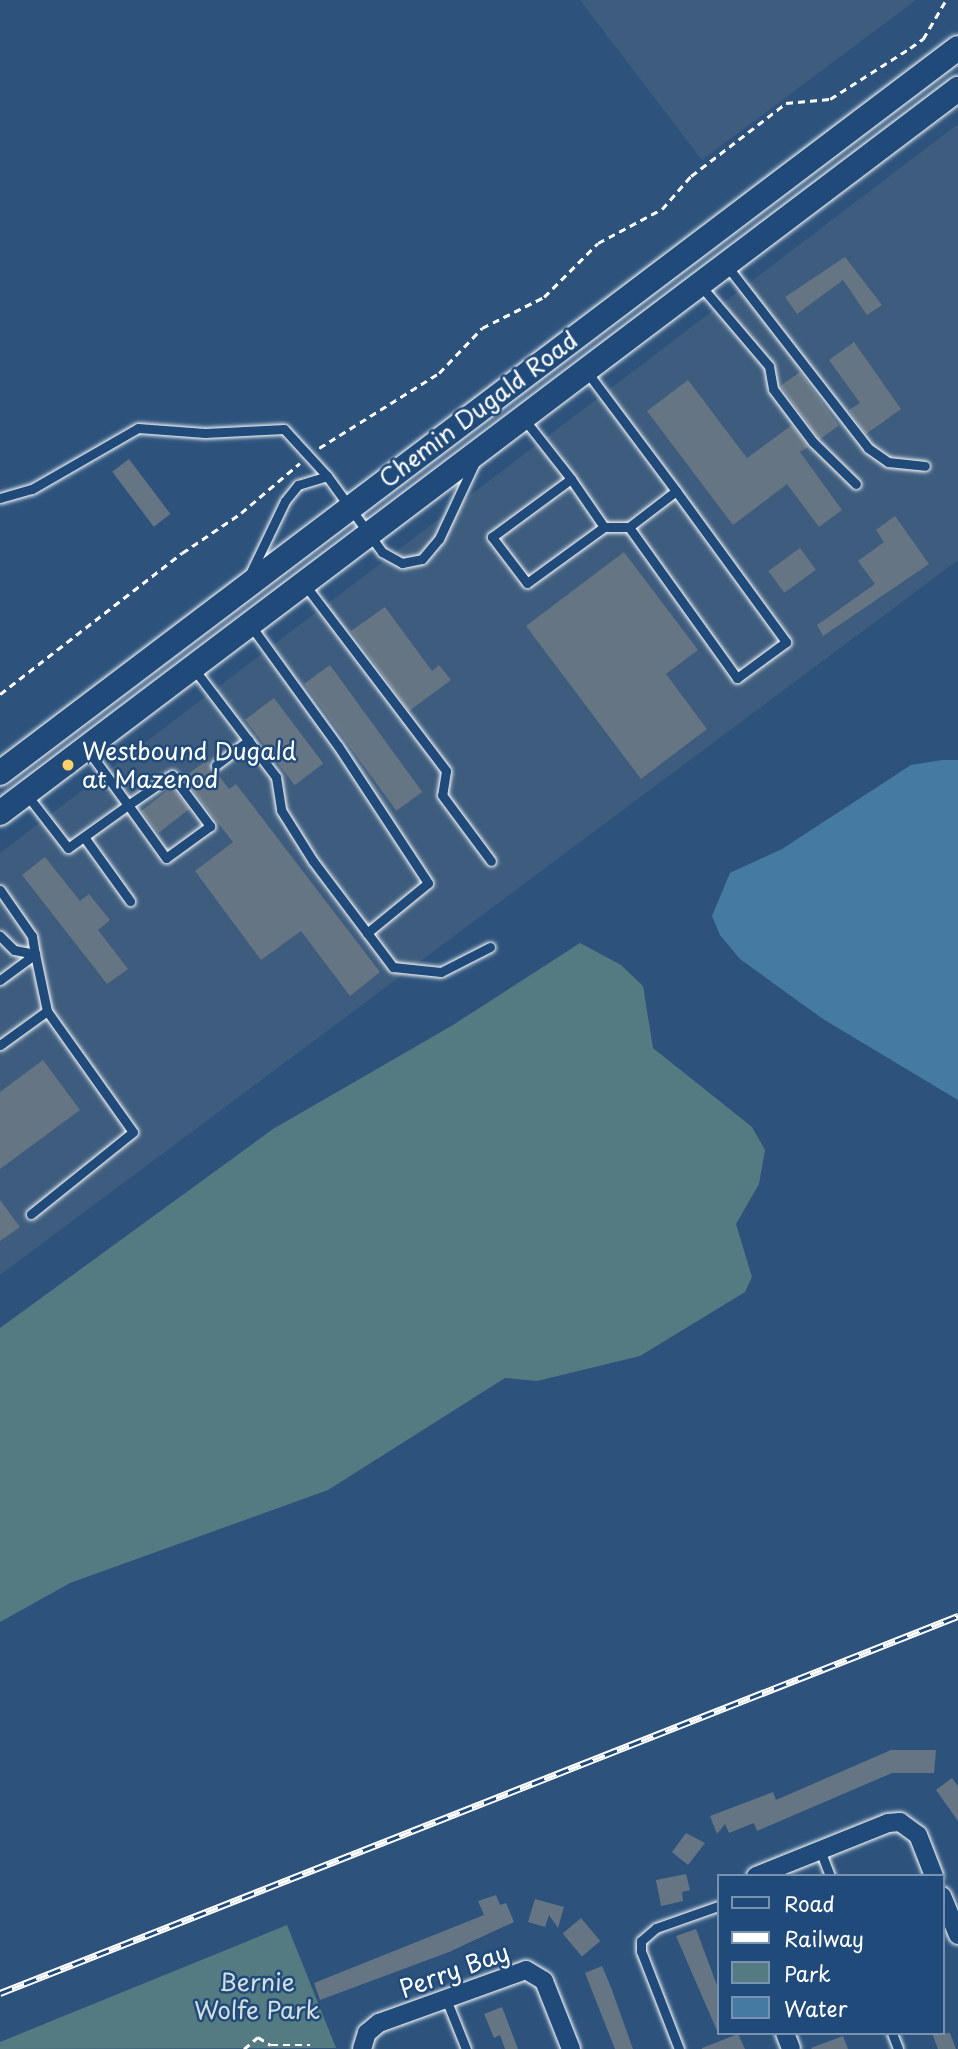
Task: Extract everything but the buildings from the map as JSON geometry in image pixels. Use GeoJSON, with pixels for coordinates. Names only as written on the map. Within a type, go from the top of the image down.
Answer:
{"type":"FeatureCollection","features":[{"type":"Feature","properties":{"kind":"main road","name":"Chemin Dugald Road"},"geometry":{"type":"LineString","coordinates":[[0,773],[958,47]]}},
{"type":"Feature","properties":{"kind":"main road","name":"Chemin Dugald Road"},"geometry":{"type":"LineString","coordinates":[[0,813],[958,89]]}},
{"type":"Feature","properties":{"kind":"main road"},"geometry":{"type":"LineString","coordinates":[[0,762],[32,749]]}},
{"type":"Feature","properties":{"kind":"street"},"geometry":{"type":"LineString","coordinates":[[761,1874],[900,1822],[918,1835],[933,1874]]}},
{"type":"Feature","properties":{"kind":"street"},"geometry":{"type":"LineString","coordinates":[[944,1901],[958,1936]]}},
{"type":"Feature","properties":{"kind":"street","name":"Perry Bay"},"geometry":{"type":"LineString","coordinates":[[359,2048],[367,2032],[379,2023],[509,1973],[535,1973],[544,1981],[571,2049]]}},
{"type":"Feature","properties":{"kind":"lane"},"geometry":{"type":"LineString","coordinates":[[726,264],[867,447],[888,462],[925,466]]}},
{"type":"Feature","properties":{"kind":"lane"},"geometry":{"type":"LineString","coordinates":[[699,285],[769,366],[773,390],[813,442],[856,484]]}},
{"type":"Feature","properties":{"kind":"lane"},"geometry":{"type":"LineString","coordinates":[[586,370],[786,642],[737,678],[629,527]]}},
{"type":"Feature","properties":{"kind":"lane"},"geometry":{"type":"LineString","coordinates":[[523,418],[571,479],[604,527]]}},
{"type":"Feature","properties":{"kind":"lane"},"geometry":{"type":"LineString","coordinates":[[0,498],[32,489],[138,428],[205,433],[284,429],[327,475],[382,552],[402,564],[422,559],[439,539],[481,450]]}},
{"type":"Feature","properties":{"kind":"lane"},"geometry":{"type":"LineString","coordinates":[[243,588],[285,502],[298,485],[327,475]]}},
{"type":"Feature","properties":{"kind":"lane"},"geometry":{"type":"LineString","coordinates":[[571,479],[492,537],[527,583],[604,527],[629,527],[676,491]]}},
{"type":"Feature","properties":{"kind":"lane"},"geometry":{"type":"LineString","coordinates":[[304,583],[446,771],[442,795],[491,862]]}},
{"type":"Feature","properties":{"kind":"lane"},"geometry":{"type":"LineString","coordinates":[[250,625],[338,746],[428,883],[367,933]]}},
{"type":"Feature","properties":{"kind":"lane"},"geometry":{"type":"LineString","coordinates":[[193,668],[276,777],[281,810],[313,861],[393,967],[441,972],[490,947]]}},
{"type":"Feature","properties":{"kind":"lane"},"geometry":{"type":"LineString","coordinates":[[216,765],[248,740]]}},
{"type":"Feature","properties":{"kind":"lane"},"geometry":{"type":"LineString","coordinates":[[26,794],[68,848],[128,805],[172,775],[210,826],[166,858],[128,805],[86,748]]}},
{"type":"Feature","properties":{"kind":"lane"},"geometry":{"type":"LineString","coordinates":[[84,837],[130,901]]}},
{"type":"Feature","properties":{"kind":"lane"},"geometry":{"type":"LineString","coordinates":[[0,890],[32,936],[47,1011],[133,1132],[31,1214]]}},
{"type":"Feature","properties":{"kind":"lane"},"geometry":{"type":"LineString","coordinates":[[0,936],[14,950],[35,954]]}},
{"type":"Feature","properties":{"kind":"lane"},"geometry":{"type":"LineString","coordinates":[[0,980],[35,954]]}},
{"type":"Feature","properties":{"kind":"lane"},"geometry":{"type":"LineString","coordinates":[[0,1045],[47,1011]]}},
{"type":"Feature","properties":{"kind":"lane"},"geometry":{"type":"LineString","coordinates":[[820,1850],[829,1874]]}},
{"type":"Feature","properties":{"kind":"lane"},"geometry":{"type":"LineString","coordinates":[[679,2049],[641,1951],[641,1941],[656,1928],[716,1907]]}},
{"type":"Feature","properties":{"kind":"lane"},"geometry":{"type":"LineString","coordinates":[[445,1997],[466,2049]]}},
{"type":"Feature","properties":{"kind":"path"},"geometry":{"type":"LineString","coordinates":[[0,694],[181,553],[241,513],[310,454],[439,373],[482,328],[557,287],[598,243],[662,209],[691,176],[786,103],[830,99],[923,39],[946,0]]}},
{"type":"Feature","properties":{"kind":"path"},"geometry":{"type":"LineString","coordinates":[[244,2049],[258,2037],[271,2045],[310,2045]]}},
{"type":"Feature","properties":{"kind":"shaded area"},"geometry":{"type":"Polygon","coordinates":[[[580,0],[916,0],[702,160],[580,0]]]}},
{"type":"Feature","properties":{"kind":"shaded area"},"geometry":{"type":"Polygon","coordinates":[[[958,124],[958,560],[0,1275],[0,853],[958,124]]]}},
{"type":"Feature","properties":{"kind":"green space"},"geometry":{"type":"Polygon","coordinates":[[[580,943],[621,965],[643,986],[653,1048],[752,1127],[765,1150],[759,1184],[736,1224],[752,1277],[745,1292],[640,1356],[537,1381],[505,1378],[328,1490],[70,1583],[0,1622],[0,1328],[273,1129],[453,1025],[580,943]]]}},
{"type":"Feature","properties":{"kind":"green space","name":"Bernie Wolfe Park"},"geometry":{"type":"Polygon","coordinates":[[[287,1925],[336,2048],[0,2049],[0,2042],[287,1925]]]}},
{"type":"Feature","properties":{"kind":"water"},"geometry":{"type":"Polygon","coordinates":[[[958,760],[958,1100],[823,1019],[740,959],[720,935],[712,916],[730,873],[782,849],[911,765],[958,760]]]}},
{"type":"Feature","properties":{"kind":"railway"},"geometry":{"type":"LineString","coordinates":[[0,1993],[958,1616]]}},
{"type":"Feature","properties":{"kind":"place","name":"Westbound Dugald at Mazenod"},"geometry":{"type":"Point","coordinates":[68,765]}}]}
